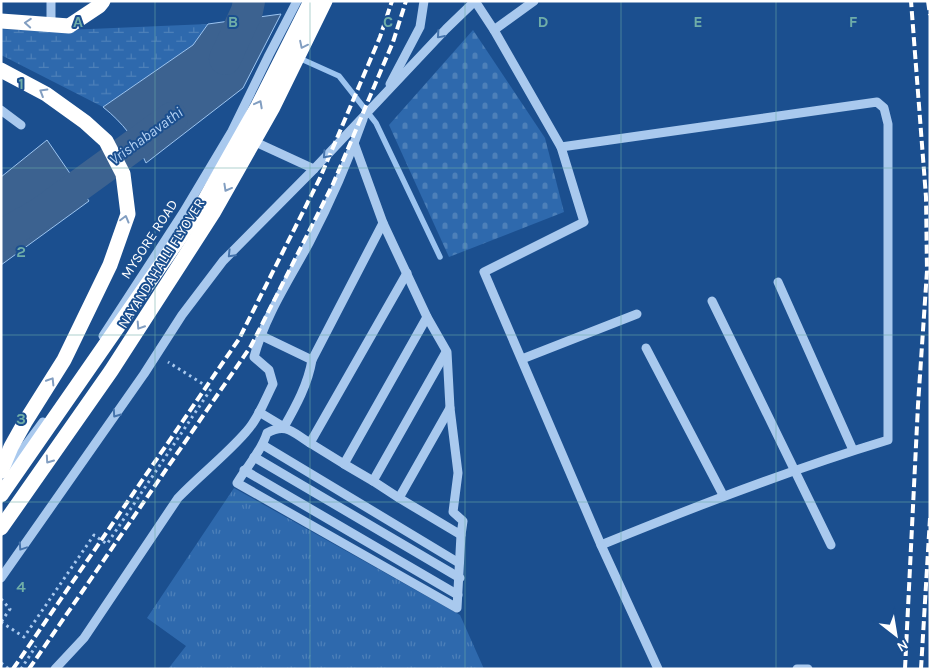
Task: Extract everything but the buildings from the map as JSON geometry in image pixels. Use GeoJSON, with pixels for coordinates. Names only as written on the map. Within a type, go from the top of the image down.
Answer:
{"type":"FeatureCollection","features":[{"type":"Feature","properties":{"kind":"highway"},"geometry":{"type":"LineString","coordinates":[[1,22],[70,26],[99,6],[103,1]]}},
{"type":"Feature","properties":{"kind":"highway","name":"NAYANDAHALLI FLYOVER"},"geometry":{"type":"LineString","coordinates":[[1,495],[201,207],[258,106],[311,1]]}},
{"type":"Feature","properties":{"kind":"highway","name":"NAYANDAHALLI FLYOVER"},"geometry":{"type":"LineString","coordinates":[[1,528],[111,371],[213,213],[273,107],[325,1]]}},
{"type":"Feature","properties":{"kind":"highway"},"geometry":{"type":"LineString","coordinates":[[1,70],[46,94],[85,122],[106,141],[123,174],[128,214],[110,265],[64,360],[20,430],[1,471]]}},
{"type":"Feature","properties":{"kind":"street"},"geometry":{"type":"LineString","coordinates":[[51,1],[51,25]]}},
{"type":"Feature","properties":{"kind":"street","name":"MYSORE ROAD"},"geometry":{"type":"LineString","coordinates":[[1,478],[72,384],[183,213],[232,131],[297,1]]}},
{"type":"Feature","properties":{"kind":"street"},"geometry":{"type":"LineString","coordinates":[[386,93],[420,27],[424,1]]}},
{"type":"Feature","properties":{"kind":"street"},"geometry":{"type":"LineString","coordinates":[[1,578],[144,374],[182,315],[223,261],[475,1],[494,30],[561,147],[584,222],[484,272],[601,545],[658,669]]}},
{"type":"Feature","properties":{"kind":"street"},"geometry":{"type":"LineString","coordinates":[[494,30],[534,1]]}},
{"type":"Feature","properties":{"kind":"street"},"geometry":{"type":"LineString","coordinates":[[561,147],[877,102],[884,108],[888,124],[888,440],[853,450],[723,495],[601,545]]}},
{"type":"Feature","properties":{"kind":"street"},"geometry":{"type":"LineString","coordinates":[[1,110],[21,125]]}},
{"type":"Feature","properties":{"kind":"street"},"geometry":{"type":"LineString","coordinates":[[55,669],[84,638],[178,498],[247,431],[258,412],[273,384],[269,370],[254,357],[260,335],[310,241],[346,166],[365,114]]}},
{"type":"Feature","properties":{"kind":"street"},"geometry":{"type":"LineString","coordinates":[[232,131],[314,169]]}},
{"type":"Feature","properties":{"kind":"street"},"geometry":{"type":"LineString","coordinates":[[284,427],[276,428],[267,433],[263,445],[244,470],[237,483],[457,608],[463,521],[454,512],[458,473],[450,408],[446,352],[383,223],[354,143]]}},
{"type":"Feature","properties":{"kind":"street"},"geometry":{"type":"LineString","coordinates":[[284,427],[299,400],[310,374],[312,360],[383,223]]}},
{"type":"Feature","properties":{"kind":"street"},"geometry":{"type":"LineString","coordinates":[[310,443],[407,273]]}},
{"type":"Feature","properties":{"kind":"street"},"geometry":{"type":"LineString","coordinates":[[778,282],[853,450]]}},
{"type":"Feature","properties":{"kind":"street"},"geometry":{"type":"LineString","coordinates":[[712,302],[831,545]]}},
{"type":"Feature","properties":{"kind":"street"},"geometry":{"type":"LineString","coordinates":[[522,359],[637,314]]}},
{"type":"Feature","properties":{"kind":"street"},"geometry":{"type":"LineString","coordinates":[[344,464],[427,316]]}},
{"type":"Feature","properties":{"kind":"street"},"geometry":{"type":"LineString","coordinates":[[260,335],[312,360]]}},
{"type":"Feature","properties":{"kind":"street"},"geometry":{"type":"LineString","coordinates":[[646,348],[723,495]]}},
{"type":"Feature","properties":{"kind":"street"},"geometry":{"type":"LineString","coordinates":[[372,481],[446,352]]}},
{"type":"Feature","properties":{"kind":"street"},"geometry":{"type":"LineString","coordinates":[[399,498],[450,408]]}},
{"type":"Feature","properties":{"kind":"street"},"geometry":{"type":"LineString","coordinates":[[258,412],[461,535]]}},
{"type":"Feature","properties":{"kind":"street"},"geometry":{"type":"LineString","coordinates":[[263,445],[459,563]]}},
{"type":"Feature","properties":{"kind":"street"},"geometry":{"type":"LineString","coordinates":[[254,458],[460,578]]}},
{"type":"Feature","properties":{"kind":"street"},"geometry":{"type":"LineString","coordinates":[[244,470],[458,595]]}},
{"type":"Feature","properties":{"kind":"street"},"geometry":{"type":"LineString","coordinates":[[797,669],[808,669]]}},
{"type":"Feature","properties":{"kind":"path"},"geometry":{"type":"LineString","coordinates":[[1,599],[10,609],[1,622],[24,637],[94,535],[107,544],[211,389],[166,361]]}},
{"type":"Feature","properties":{"kind":"path"},"geometry":{"type":"LineString","coordinates":[[21,669],[36,646]]}},
{"type":"Feature","properties":{"kind":"path"},"geometry":{"type":"LineString","coordinates":[[1,664],[8,669]]}},
{"type":"Feature","properties":{"kind":"green space"},"geometry":{"type":"Polygon","coordinates":[[[208,24],[193,45],[103,107],[1,55],[1,29],[43,31],[208,24]]]}},
{"type":"Feature","properties":{"kind":"green space"},"geometry":{"type":"Polygon","coordinates":[[[473,30],[545,138],[564,212],[449,257],[389,125],[473,30]]]}},
{"type":"Feature","properties":{"kind":"green space"},"geometry":{"type":"Polygon","coordinates":[[[234,488],[460,615],[484,669],[168,669],[186,646],[147,618],[234,488]]]}},
{"type":"Feature","properties":{"kind":"water"},"geometry":{"type":"Polygon","coordinates":[[[281,14],[243,88],[146,163],[128,132],[103,107],[193,45],[208,24],[281,14]]]}},
{"type":"Feature","properties":{"kind":"water"},"geometry":{"type":"Polygon","coordinates":[[[47,140],[89,201],[1,265],[1,177],[47,140]]]}},
{"type":"Feature","properties":{"kind":"waterway","name":"Vrishabavathi"},"geometry":{"type":"LineString","coordinates":[[225,59],[247,11],[249,1]]}},
{"type":"Feature","properties":{"kind":"waterway"},"geometry":{"type":"LineString","coordinates":[[299,58],[339,76],[376,123],[440,257]]}},
{"type":"Feature","properties":{"kind":"waterway","name":"Vrishabavathi"},"geometry":{"type":"LineString","coordinates":[[1,236],[41,213],[172,118]]}},
{"type":"Feature","properties":{"kind":"railway"},"geometry":{"type":"LineString","coordinates":[[13,669],[239,339],[320,178],[380,37],[392,1]]}},
{"type":"Feature","properties":{"kind":"railway"},"geometry":{"type":"LineString","coordinates":[[29,669],[251,346],[333,184],[393,42],[406,1]]}},
{"type":"Feature","properties":{"kind":"railway"},"geometry":{"type":"LineString","coordinates":[[905,669],[918,405],[927,271],[926,197],[911,1]]}},
{"type":"Feature","properties":{"kind":"railway"},"geometry":{"type":"LineString","coordinates":[[928,1],[930,15]]}},
{"type":"Feature","properties":{"kind":"railway"},"geometry":{"type":"LineString","coordinates":[[921,669],[930,518]]}}]}
